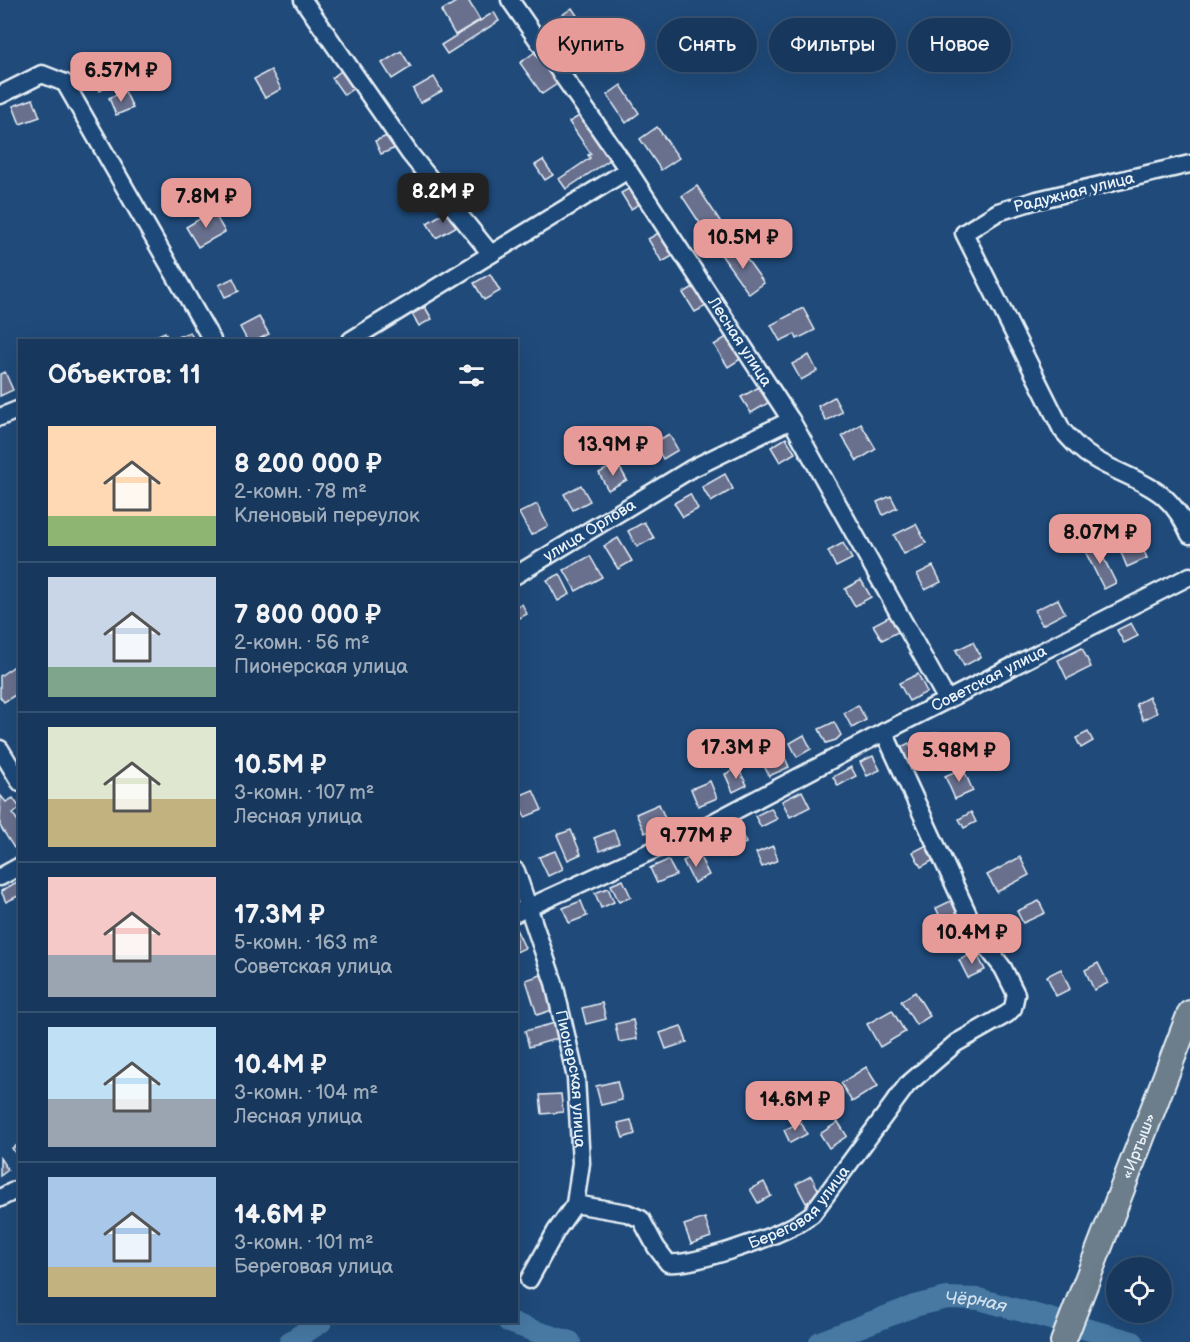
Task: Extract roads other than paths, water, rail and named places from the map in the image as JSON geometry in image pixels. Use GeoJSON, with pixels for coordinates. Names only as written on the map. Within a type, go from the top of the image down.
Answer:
{"type":"FeatureCollection","features":[{"type":"Feature","properties":{"kind":"highway","name":"«Иртыш»"},"geometry":{"type":"LineString","coordinates":[[1063,1342],[1190,1013]]}},
{"type":"Feature","properties":{"kind":"street"},"geometry":{"type":"LineString","coordinates":[[303,0],[410,154],[491,254]]}},
{"type":"Feature","properties":{"kind":"street","name":"Лесная улица"},"geometry":{"type":"LineString","coordinates":[[510,0],[628,170],[790,420],[947,700]]}},
{"type":"Feature","properties":{"kind":"street"},"geometry":{"type":"LineString","coordinates":[[0,95],[42,74],[65,83],[211,339]]}},
{"type":"Feature","properties":{"kind":"street","name":"Радужная улица"},"geometry":{"type":"LineString","coordinates":[[1190,164],[1037,200],[998,212],[964,233],[1062,430],[1076,446],[1093,459],[1136,479],[1163,496],[1179,513],[1190,535]]}},
{"type":"Feature","properties":{"kind":"street"},"geometry":{"type":"LineString","coordinates":[[353,339],[628,170]]}},
{"type":"Feature","properties":{"kind":"street"},"geometry":{"type":"LineString","coordinates":[[0,417],[18,409]]}},
{"type":"Feature","properties":{"kind":"street","name":"улица Орлова"},"geometry":{"type":"LineString","coordinates":[[518,574],[691,469],[790,420]]}},
{"type":"Feature","properties":{"kind":"street","name":"Советская улица"},"geometry":{"type":"LineString","coordinates":[[522,909],[702,828],[1190,576]]}},
{"type":"Feature","properties":{"kind":"street","name":"Береговая улица"},"geometry":{"type":"LineString","coordinates":[[575,1204],[627,1213],[641,1219],[656,1247],[668,1263],[681,1263],[708,1256],[792,1227],[812,1214],[907,1084],[956,1043],[1007,1014],[1015,1003],[1016,994],[1003,969],[978,936],[884,732]]}},
{"type":"Feature","properties":{"kind":"street"},"geometry":{"type":"LineString","coordinates":[[0,749],[18,779]]}},
{"type":"Feature","properties":{"kind":"street"},"geometry":{"type":"LineString","coordinates":[[0,877],[18,867]]}},
{"type":"Feature","properties":{"kind":"street","name":"Пионерская улица"},"geometry":{"type":"LineString","coordinates":[[518,884],[522,909],[554,983],[576,1078],[581,1163],[575,1204],[556,1230],[529,1280]]}},
{"type":"Feature","properties":{"kind":"street"},"geometry":{"type":"LineString","coordinates":[[0,1198],[18,1189]]}},
{"type":"Feature","properties":{"kind":"waterway","name":"Чёрная"},"geometry":{"type":"LineString","coordinates":[[820,1342],[914,1306],[947,1298],[979,1299],[1133,1342]]}},
{"type":"Feature","properties":{"kind":"waterway","name":"Чёрная"},"geometry":{"type":"LineString","coordinates":[[290,1342],[319,1323]]}},
{"type":"Feature","properties":{"kind":"waterway","name":"Чёрная"},"geometry":{"type":"LineString","coordinates":[[512,1323],[570,1342]]}}]}
